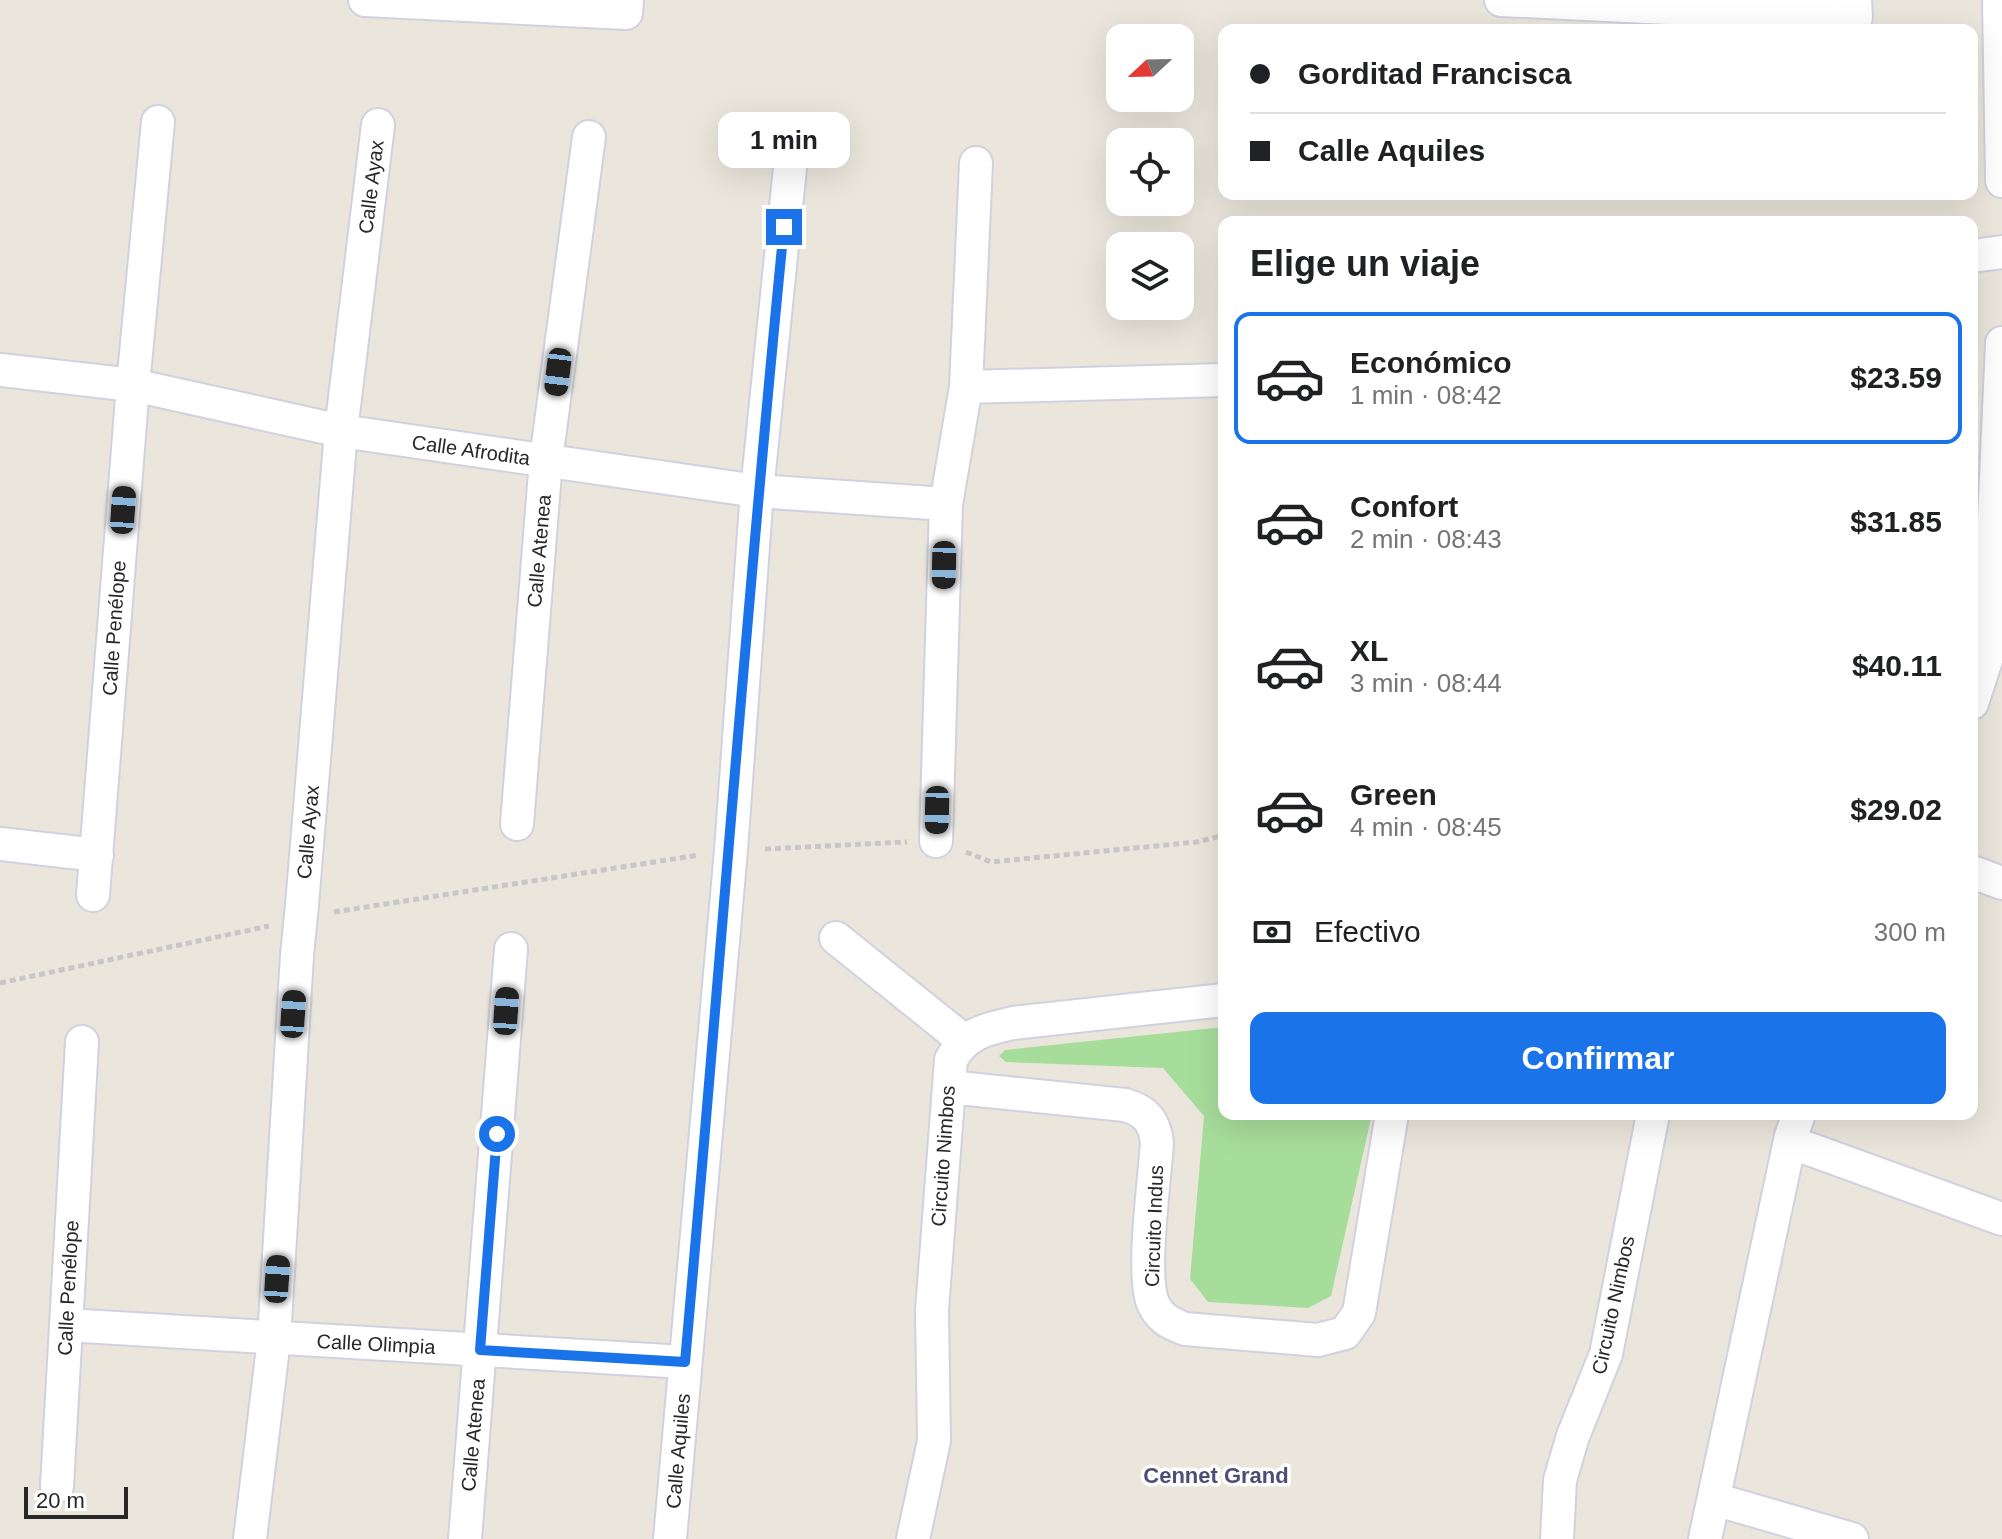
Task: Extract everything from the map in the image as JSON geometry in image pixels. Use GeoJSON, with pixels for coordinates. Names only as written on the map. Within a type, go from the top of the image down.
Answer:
{"type":"FeatureCollection","features":[{"type":"Feature","properties":{"kind":"street"},"geometry":{"type":"LineString","coordinates":[[365,0],[626,13],[627,0]]}},
{"type":"Feature","properties":{"kind":"street"},"geometry":{"type":"LineString","coordinates":[[1501,0],[1856,17],[1855,0]]}},
{"type":"Feature","properties":{"kind":"street"},"geometry":{"type":"LineString","coordinates":[[1999,0],[2002,181]]}},
{"type":"Feature","properties":{"kind":"street","name":"Calle Penélope"},"geometry":{"type":"LineString","coordinates":[[93,895],[133,385],[158,122]]}},
{"type":"Feature","properties":{"kind":"street","name":"Calle Ayax"},"geometry":{"type":"LineString","coordinates":[[250,1539],[274,1339],[297,955],[306,914],[341,431],[378,125]]}},
{"type":"Feature","properties":{"kind":"street","name":"Calle Atenea"},"geometry":{"type":"LineString","coordinates":[[517,824],[546,460],[589,137]]}},
{"type":"Feature","properties":{"kind":"street"},"geometry":{"type":"LineString","coordinates":[[936,841],[946,504],[966,387],[976,163]]}},
{"type":"Feature","properties":{"kind":"street","name":"Calle Aquiles"},"geometry":{"type":"LineString","coordinates":[[670,1539],[731,850],[757,491],[790,168]]}},
{"type":"Feature","properties":{"kind":"street"},"geometry":{"type":"LineString","coordinates":[[1978,255],[2002,252]]}},
{"type":"Feature","properties":{"kind":"street"},"geometry":{"type":"LineString","coordinates":[[1978,685],[1988,654],[2002,343]]}},
{"type":"Feature","properties":{"kind":"street","name":"Calle Afrodita"},"geometry":{"type":"LineString","coordinates":[[0,370],[133,385],[341,431],[757,491],[946,504]]}},
{"type":"Feature","properties":{"kind":"street"},"geometry":{"type":"LineString","coordinates":[[966,387],[1218,380]]}},
{"type":"Feature","properties":{"kind":"street"},"geometry":{"type":"LineString","coordinates":[[0,844],[97,855]]}},
{"type":"Feature","properties":{"kind":"street"},"geometry":{"type":"LineString","coordinates":[[1978,874],[2002,883]]}},
{"type":"Feature","properties":{"kind":"street"},"geometry":{"type":"LineString","coordinates":[[836,938],[963,1040],[986,1029],[1013,1023],[1218,1001]]}},
{"type":"Feature","properties":{"kind":"street","name":"Calle Atenea"},"geometry":{"type":"LineString","coordinates":[[465,1539],[511,949]]}},
{"type":"Feature","properties":{"kind":"street","name":"Circuito Nimbos"},"geometry":{"type":"LineString","coordinates":[[913,1539],[934,1441],[932,1310],[951,1060],[963,1040]]}},
{"type":"Feature","properties":{"kind":"street","name":"Calle Penélope"},"geometry":{"type":"LineString","coordinates":[[57,1486],[82,1042]]}},
{"type":"Feature","properties":{"kind":"street","name":"Circuito Indus"},"geometry":{"type":"LineString","coordinates":[[949,1087],[1139,1109],[1155,1128],[1157,1142],[1149,1283],[1158,1312],[1167,1322],[1185,1329],[1318,1340],[1345,1333],[1359,1313],[1391,1120]]}},
{"type":"Feature","properties":{"kind":"street","name":"Circuito Nimbos"},"geometry":{"type":"LineString","coordinates":[[1557,1539],[1560,1480],[1573,1436],[1606,1354],[1652,1120]]}},
{"type":"Feature","properties":{"kind":"street"},"geometry":{"type":"LineString","coordinates":[[1705,1539],[1794,1128],[2002,1219]]}},
{"type":"Feature","properties":{"kind":"street","name":"Calle Olimpia"},"geometry":{"type":"LineString","coordinates":[[66,1325],[685,1362]]}},
{"type":"Feature","properties":{"kind":"street"},"geometry":{"type":"LineString","coordinates":[[1714,1499],[1852,1539]]}},
{"type":"Feature","properties":{"kind":"path"},"geometry":{"type":"LineString","coordinates":[[0,983],[306,914],[731,850],[936,841],[991,862],[1197,842],[1218,837]]}},
{"type":"Feature","properties":{"kind":"green space"},"geometry":{"type":"Polygon","coordinates":[[[1218,1028],[1218,1120],[1371,1120],[1331,1296],[1308,1308],[1208,1302],[1190,1279],[1204,1116],[1163,1068],[1006,1062],[999,1056],[1005,1050],[1218,1028]]]}},
{"type":"Feature","properties":{"kind":"district","name":"Cennet Grand"},"geometry":{"type":"Point","coordinates":[1216,1475]}},
{"type":"Feature","properties":{"kind":"route"},"geometry":{"type":"LineString","coordinates":[[497,1134],[480,1350],[685,1362],[731,850],[757,491],[784,227]]}}]}
